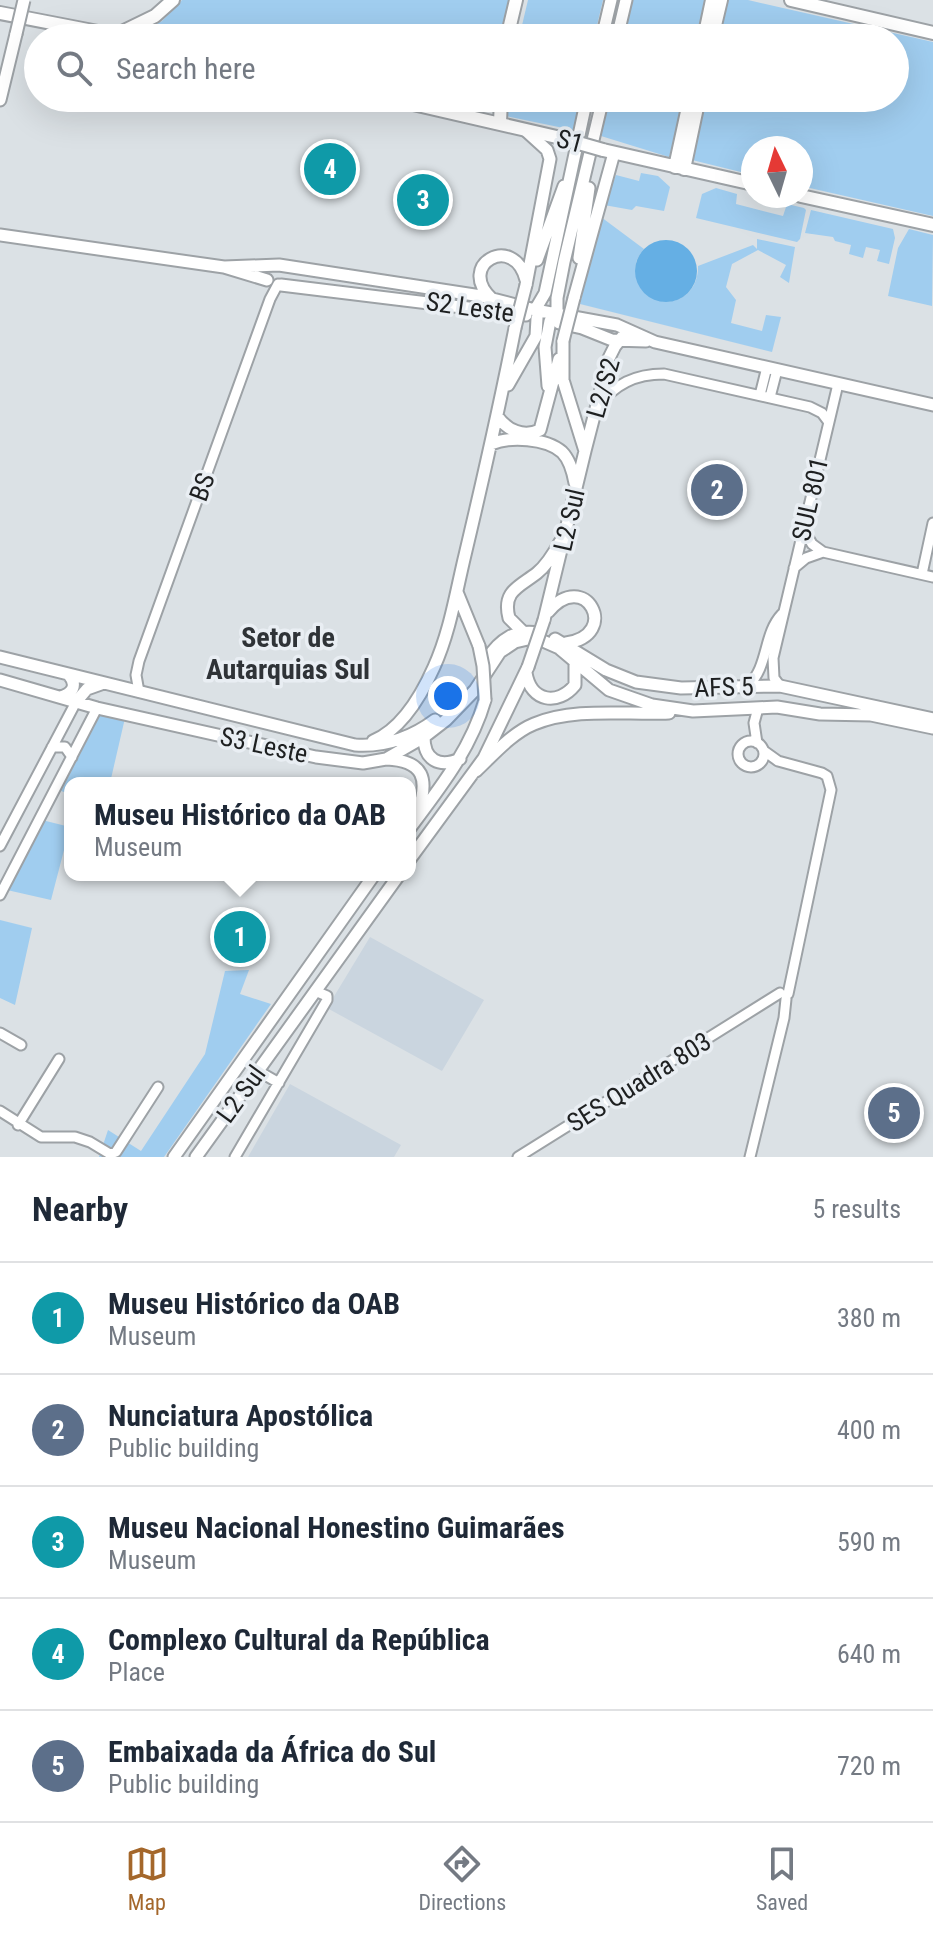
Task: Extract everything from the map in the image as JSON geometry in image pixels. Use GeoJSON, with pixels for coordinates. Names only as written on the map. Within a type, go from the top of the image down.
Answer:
{"type":"FeatureCollection","features":[{"type":"Feature","properties":{"kind":"highway"},"geometry":{"type":"LineString","coordinates":[[142,24],[173,0]]}},
{"type":"Feature","properties":{"kind":"highway"},"geometry":{"type":"LineString","coordinates":[[510,24],[516,0]]}},
{"type":"Feature","properties":{"kind":"highway"},"geometry":{"type":"LineString","coordinates":[[518,24],[523,0]]}},
{"type":"Feature","properties":{"kind":"highway"},"geometry":{"type":"LineString","coordinates":[[707,24],[712,0]]}},
{"type":"Feature","properties":{"kind":"highway"},"geometry":{"type":"LineString","coordinates":[[715,24],[721,0]]}},
{"type":"Feature","properties":{"kind":"highway"},"geometry":{"type":"LineString","coordinates":[[791,0],[894,24]]}},
{"type":"Feature","properties":{"kind":"highway"},"geometry":{"type":"LineString","coordinates":[[0,13],[59,24]]}},
{"type":"Feature","properties":{"kind":"highway"},"geometry":{"type":"LineString","coordinates":[[909,27],[933,33]]}},
{"type":"Feature","properties":{"kind":"highway","name":"S1"},"geometry":{"type":"LineString","coordinates":[[450,112],[741,181]]}},
{"type":"Feature","properties":{"kind":"highway"},"geometry":{"type":"LineString","coordinates":[[486,120],[489,112]]}},
{"type":"Feature","properties":{"kind":"highway"},"geometry":{"type":"LineString","coordinates":[[500,112],[500,123]]}},
{"type":"Feature","properties":{"kind":"highway"},"geometry":{"type":"LineString","coordinates":[[679,168],[688,112]]}},
{"type":"Feature","properties":{"kind":"highway"},"geometry":{"type":"LineString","coordinates":[[679,168],[695,112]]}},
{"type":"Feature","properties":{"kind":"highway"},"geometry":{"type":"LineString","coordinates":[[813,199],[933,225]]}},
{"type":"Feature","properties":{"kind":"main road"},"geometry":{"type":"LineString","coordinates":[[0,100],[24,0]]}},
{"type":"Feature","properties":{"kind":"main road"},"geometry":{"type":"LineString","coordinates":[[605,24],[611,0]]}},
{"type":"Feature","properties":{"kind":"main road"},"geometry":{"type":"LineString","coordinates":[[620,24],[626,0]]}},
{"type":"Feature","properties":{"kind":"main road"},"geometry":{"type":"LineString","coordinates":[[502,395],[536,336],[536,314],[545,293],[584,112]]}},
{"type":"Feature","properties":{"kind":"main road"},"geometry":{"type":"LineString","coordinates":[[549,394],[545,347],[600,112]]}},
{"type":"Feature","properties":{"kind":"main road"},"geometry":{"type":"LineString","coordinates":[[348,744],[381,737],[412,706],[425,686],[441,649],[502,395],[550,159],[547,150],[525,130]]}},
{"type":"Feature","properties":{"kind":"main road"},"geometry":{"type":"LineString","coordinates":[[497,416],[508,429],[536,432],[542,423],[608,151]]}},
{"type":"Feature","properties":{"kind":"main road"},"geometry":{"type":"LineString","coordinates":[[578,282],[579,252],[590,181],[588,166]]}},
{"type":"Feature","properties":{"kind":"main road"},"geometry":{"type":"LineString","coordinates":[[526,284],[571,167]]}},
{"type":"Feature","properties":{"kind":"main road","name":"S2 Leste"},"geometry":{"type":"LineString","coordinates":[[0,235],[224,267],[274,283],[536,314],[582,328],[625,328],[655,342]]}},
{"type":"Feature","properties":{"kind":"main road"},"geometry":{"type":"LineString","coordinates":[[492,299],[483,290],[479,276],[486,261],[497,256],[506,255],[516,260],[526,284]]}},
{"type":"Feature","properties":{"kind":"main road"},"geometry":{"type":"LineString","coordinates":[[268,265],[263,271],[274,283],[290,279],[288,268]]}},
{"type":"Feature","properties":{"kind":"main road","name":"S2 Leste"},"geometry":{"type":"LineString","coordinates":[[224,267],[268,265],[424,288],[492,299],[536,314]]}},
{"type":"Feature","properties":{"kind":"main road"},"geometry":{"type":"LineString","coordinates":[[419,300],[419,293],[424,288]]}},
{"type":"Feature","properties":{"kind":"main road","name":"L2/S2"},"geometry":{"type":"LineString","coordinates":[[585,451],[609,358],[625,328]]}},
{"type":"Feature","properties":{"kind":"main road","name":"S2 Leste"},"geometry":{"type":"LineString","coordinates":[[599,329],[619,340],[655,342],[933,405]]}},
{"type":"Feature","properties":{"kind":"main road"},"geometry":{"type":"LineString","coordinates":[[563,343],[563,380],[585,451]]}},
{"type":"Feature","properties":{"kind":"main road"},"geometry":{"type":"LineString","coordinates":[[491,444],[512,439],[553,446],[567,458],[575,487]]}},
{"type":"Feature","properties":{"kind":"main road","name":"L2 Sul"},"geometry":{"type":"LineString","coordinates":[[416,851],[473,776],[527,670],[545,618],[585,451]]}},
{"type":"Feature","properties":{"kind":"main road"},"geometry":{"type":"LineString","coordinates":[[523,632],[509,618],[508,597],[512,590],[545,565],[567,530]]}},
{"type":"Feature","properties":{"kind":"main road"},"geometry":{"type":"LineString","coordinates":[[416,820],[457,763],[480,718],[485,700],[479,646],[457,591]]}},
{"type":"Feature","properties":{"kind":"main road"},"geometry":{"type":"LineString","coordinates":[[545,618],[564,598],[581,597],[590,603],[595,616],[592,631],[583,639],[566,643]]}},
{"type":"Feature","properties":{"kind":"main road","name":"AFS 5"},"geometry":{"type":"LineString","coordinates":[[523,632],[547,635],[620,676],[659,686],[780,686],[933,719]]}},
{"type":"Feature","properties":{"kind":"main road","name":"S3 Leste"},"geometry":{"type":"LineString","coordinates":[[0,657],[348,744],[377,745],[394,742],[431,723],[461,695],[495,647],[509,636],[523,632]]}},
{"type":"Feature","properties":{"kind":"main road","name":"S3 Leste"},"geometry":{"type":"LineString","coordinates":[[0,680],[97,708],[266,746],[363,763],[386,759],[424,737],[464,701],[500,652],[515,642],[543,641],[559,648],[575,662]]}},
{"type":"Feature","properties":{"kind":"main road"},"geometry":{"type":"LineString","coordinates":[[527,670],[528,682],[538,695],[557,699],[575,685],[575,662]]}},
{"type":"Feature","properties":{"kind":"main road","name":"AFS 5"},"geometry":{"type":"LineString","coordinates":[[575,662],[617,694],[652,705],[693,711],[777,707],[820,714],[871,715],[933,728]]}},
{"type":"Feature","properties":{"kind":"main road"},"geometry":{"type":"LineString","coordinates":[[60,697],[74,688],[69,675]]}},
{"type":"Feature","properties":{"kind":"main road"},"geometry":{"type":"LineString","coordinates":[[76,702],[87,689],[101,684]]}},
{"type":"Feature","properties":{"kind":"main road"},"geometry":{"type":"LineString","coordinates":[[676,709],[673,701],[681,688]]}},
{"type":"Feature","properties":{"kind":"main road"},"geometry":{"type":"LineString","coordinates":[[820,714],[828,706],[825,695]]}},
{"type":"Feature","properties":{"kind":"main road"},"geometry":{"type":"LineString","coordinates":[[424,737],[426,753],[433,761],[457,763],[473,776],[514,736],[533,724],[582,714],[693,711]]}},
{"type":"Feature","properties":{"kind":"main road"},"geometry":{"type":"LineString","coordinates":[[266,746],[276,740],[273,726]]}},
{"type":"Feature","properties":{"kind":"main road"},"geometry":{"type":"LineString","coordinates":[[329,759],[325,749],[334,740]]}},
{"type":"Feature","properties":{"kind":"main road"},"geometry":{"type":"LineString","coordinates":[[386,759],[412,764],[421,773],[425,790],[416,816]]}},
{"type":"Feature","properties":{"kind":"main road","name":"L2 Sul"},"geometry":{"type":"LineString","coordinates":[[174,1157],[370,881]]}},
{"type":"Feature","properties":{"kind":"main road","name":"L2 Sul"},"geometry":{"type":"LineString","coordinates":[[196,1157],[395,881]]}},
{"type":"Feature","properties":{"kind":"main road"},"geometry":{"type":"LineString","coordinates":[[239,1066],[242,1077],[254,1075]]}},
{"type":"Feature","properties":{"kind":"main road"},"geometry":{"type":"LineString","coordinates":[[225,1086],[235,1087],[238,1096]]}},
{"type":"Feature","properties":{"kind":"street","name":"BS"},"geometry":{"type":"LineString","coordinates":[[123,689],[136,675],[159,602],[274,283]]}},
{"type":"Feature","properties":{"kind":"street"},"geometry":{"type":"LineString","coordinates":[[765,396],[772,368]]}},
{"type":"Feature","properties":{"kind":"street"},"geometry":{"type":"LineString","coordinates":[[597,407],[616,387],[632,378],[664,374],[817,409],[828,421]]}},
{"type":"Feature","properties":{"kind":"street","name":"SUL 801"},"geometry":{"type":"LineString","coordinates":[[780,686],[772,668],[773,627],[782,614],[838,384]]}},
{"type":"Feature","properties":{"kind":"street"},"geometry":{"type":"LineString","coordinates":[[922,574],[933,523]]}},
{"type":"Feature","properties":{"kind":"street"},"geometry":{"type":"LineString","coordinates":[[803,528],[812,544],[823,552],[933,577]]}},
{"type":"Feature","properties":{"kind":"street"},"geometry":{"type":"LineString","coordinates":[[794,568],[806,558],[823,552]]}},
{"type":"Feature","properties":{"kind":"street","name":"SUL 801"},"geometry":{"type":"LineString","coordinates":[[748,686],[772,644]]}},
{"type":"Feature","properties":{"kind":"street","name":"BS"},"geometry":{"type":"LineString","coordinates":[[136,675],[139,692]]}},
{"type":"Feature","properties":{"kind":"street"},"geometry":{"type":"LineString","coordinates":[[19,859],[13,848],[0,847],[76,702]]}},
{"type":"Feature","properties":{"kind":"street"},"geometry":{"type":"LineString","coordinates":[[0,895],[97,708]]}},
{"type":"Feature","properties":{"kind":"street"},"geometry":{"type":"LineString","coordinates":[[752,708],[750,718],[756,745],[764,758],[759,765]]}},
{"type":"Feature","properties":{"kind":"street"},"geometry":{"type":"LineString","coordinates":[[750,1157],[781,1022],[783,996],[792,974],[831,790],[827,776],[822,773],[778,761],[756,745],[739,748],[739,761],[749,768],[778,761]]}},
{"type":"Feature","properties":{"kind":"street"},"geometry":{"type":"LineString","coordinates":[[52,747],[65,747],[72,757]]}},
{"type":"Feature","properties":{"kind":"street"},"geometry":{"type":"LineString","coordinates":[[10,829],[14,838],[29,839]]}},
{"type":"Feature","properties":{"kind":"street"},"geometry":{"type":"LineString","coordinates":[[235,1157],[327,1000],[327,996],[315,991]]}},
{"type":"Feature","properties":{"kind":"street","name":"SES Quadra 803"},"geometry":{"type":"LineString","coordinates":[[518,1157],[760,1006],[783,996]]}},
{"type":"Feature","properties":{"kind":"street"},"geometry":{"type":"LineString","coordinates":[[0,1033],[21,1045]]}},
{"type":"Feature","properties":{"kind":"street"},"geometry":{"type":"LineString","coordinates":[[18,1125],[59,1059]]}},
{"type":"Feature","properties":{"kind":"street"},"geometry":{"type":"LineString","coordinates":[[254,1075],[279,1083]]}},
{"type":"Feature","properties":{"kind":"street"},"geometry":{"type":"LineString","coordinates":[[0,1111],[41,1137],[75,1137],[90,1142],[98,1153],[110,1154],[116,1152],[158,1087]]}},
{"type":"Feature","properties":{"kind":"shaded area"},"geometry":{"type":"Polygon","coordinates":[[[182,0],[513,0],[507,24],[157,24],[182,0]]]}},
{"type":"Feature","properties":{"kind":"shaded area"},"geometry":{"type":"Polygon","coordinates":[[[528,0],[603,0],[597,24],[522,24],[528,0]]]}},
{"type":"Feature","properties":{"kind":"shaded area"},"geometry":{"type":"Polygon","coordinates":[[[632,0],[707,0],[703,24],[626,24],[632,0]]]}},
{"type":"Feature","properties":{"kind":"shaded area"},"geometry":{"type":"Polygon","coordinates":[[[725,0],[748,0],[854,24],[719,24],[725,0]]]}},
{"type":"Feature","properties":{"kind":"shaded area"},"geometry":{"type":"Polygon","coordinates":[[[909,37],[933,42],[933,216],[813,189],[813,136],[741,136],[741,172],[692,160],[699,112],[909,112],[909,37]]]}},
{"type":"Feature","properties":{"kind":"shaded area"},"geometry":{"type":"Polygon","coordinates":[[[504,112],[578,112],[573,130],[504,112]]]}},
{"type":"Feature","properties":{"kind":"shaded area"},"geometry":{"type":"Polygon","coordinates":[[[606,112],[683,112],[669,157],[601,136],[606,112]]]}},
{"type":"Feature","properties":{"kind":"shaded area"},"geometry":{"type":"Polygon","coordinates":[[[641,173],[658,176],[670,187],[664,211],[604,205],[616,175],[639,181],[641,173]]]}},
{"type":"Feature","properties":{"kind":"shaded area"},"geometry":{"type":"Polygon","coordinates":[[[716,188],[737,194],[736,204],[741,208],[783,216],[786,208],[804,208],[800,239],[797,242],[696,218],[702,194],[716,188]]]}},
{"type":"Feature","properties":{"kind":"shaded area"},"geometry":{"type":"Polygon","coordinates":[[[811,210],[893,229],[895,238],[889,264],[877,261],[880,250],[866,247],[863,258],[849,254],[851,245],[835,241],[833,237],[805,233],[811,210]]]}},
{"type":"Feature","properties":{"kind":"shaded area"},"geometry":{"type":"Polygon","coordinates":[[[601,217],[644,249],[636,263],[636,274],[653,298],[663,301],[674,301],[691,289],[698,266],[753,245],[757,249],[757,239],[795,247],[789,283],[780,277],[786,265],[758,250],[732,264],[726,287],[736,300],[731,323],[762,331],[766,315],[781,317],[772,352],[580,304],[601,217]]]}},
{"type":"Feature","properties":{"kind":"shaded area"},"geometry":{"type":"Polygon","coordinates":[[[909,229],[933,235],[932,306],[888,296],[898,248],[909,229]]]}},
{"type":"Feature","properties":{"kind":"shaded area"},"geometry":{"type":"Polygon","coordinates":[[[660,240],[672,240],[688,249],[695,259],[695,283],[688,293],[672,302],[660,302],[640,288],[635,277],[635,265],[649,245],[660,240]]]}},
{"type":"Feature","properties":{"kind":"shaded area"},"geometry":{"type":"Polygon","coordinates":[[[101,713],[125,718],[111,777],[68,777],[101,713]]]}},
{"type":"Feature","properties":{"kind":"shaded area"},"geometry":{"type":"Polygon","coordinates":[[[42,820],[64,826],[64,850],[51,900],[7,890],[42,820]]]}},
{"type":"Feature","properties":{"kind":"shaded area"},"geometry":{"type":"Polygon","coordinates":[[[0,920],[32,928],[15,1005],[0,998],[0,920]]]}},
{"type":"Feature","properties":{"kind":"shaded area"},"geometry":{"type":"Polygon","coordinates":[[[370,937],[484,1000],[442,1071],[327,1008],[370,937]]]}},
{"type":"Feature","properties":{"kind":"shaded area"},"geometry":{"type":"Polygon","coordinates":[[[249,970],[240,994],[271,1004],[164,1157],[99,1157],[108,1130],[141,1151],[205,1054],[225,971],[249,970]]]}},
{"type":"Feature","properties":{"kind":"shaded area"},"geometry":{"type":"Polygon","coordinates":[[[290,1084],[401,1145],[394,1157],[248,1157],[290,1084]]]}},
{"type":"Feature","properties":{"kind":"place","name":"Complexo Cultural da República"},"geometry":{"type":"Point","coordinates":[330,169]}},
{"type":"Feature","properties":{"kind":"place","name":"Museu Nacional Honestino Guimarães"},"geometry":{"type":"Point","coordinates":[423,200]}},
{"type":"Feature","properties":{"kind":"place","name":"Nunciatura Apostólica"},"geometry":{"type":"Point","coordinates":[717,490]}},
{"type":"Feature","properties":{"kind":"place","name":"Museu Histórico da OAB"},"geometry":{"type":"Point","coordinates":[240,937]}},
{"type":"Feature","properties":{"kind":"place","name":"Embaixada da África do Sul"},"geometry":{"type":"Point","coordinates":[894,1113]}},
{"type":"Feature","properties":{"kind":"district","name":"Setor de Autarquias Sul"},"geometry":{"type":"Point","coordinates":[288,653]}}]}
